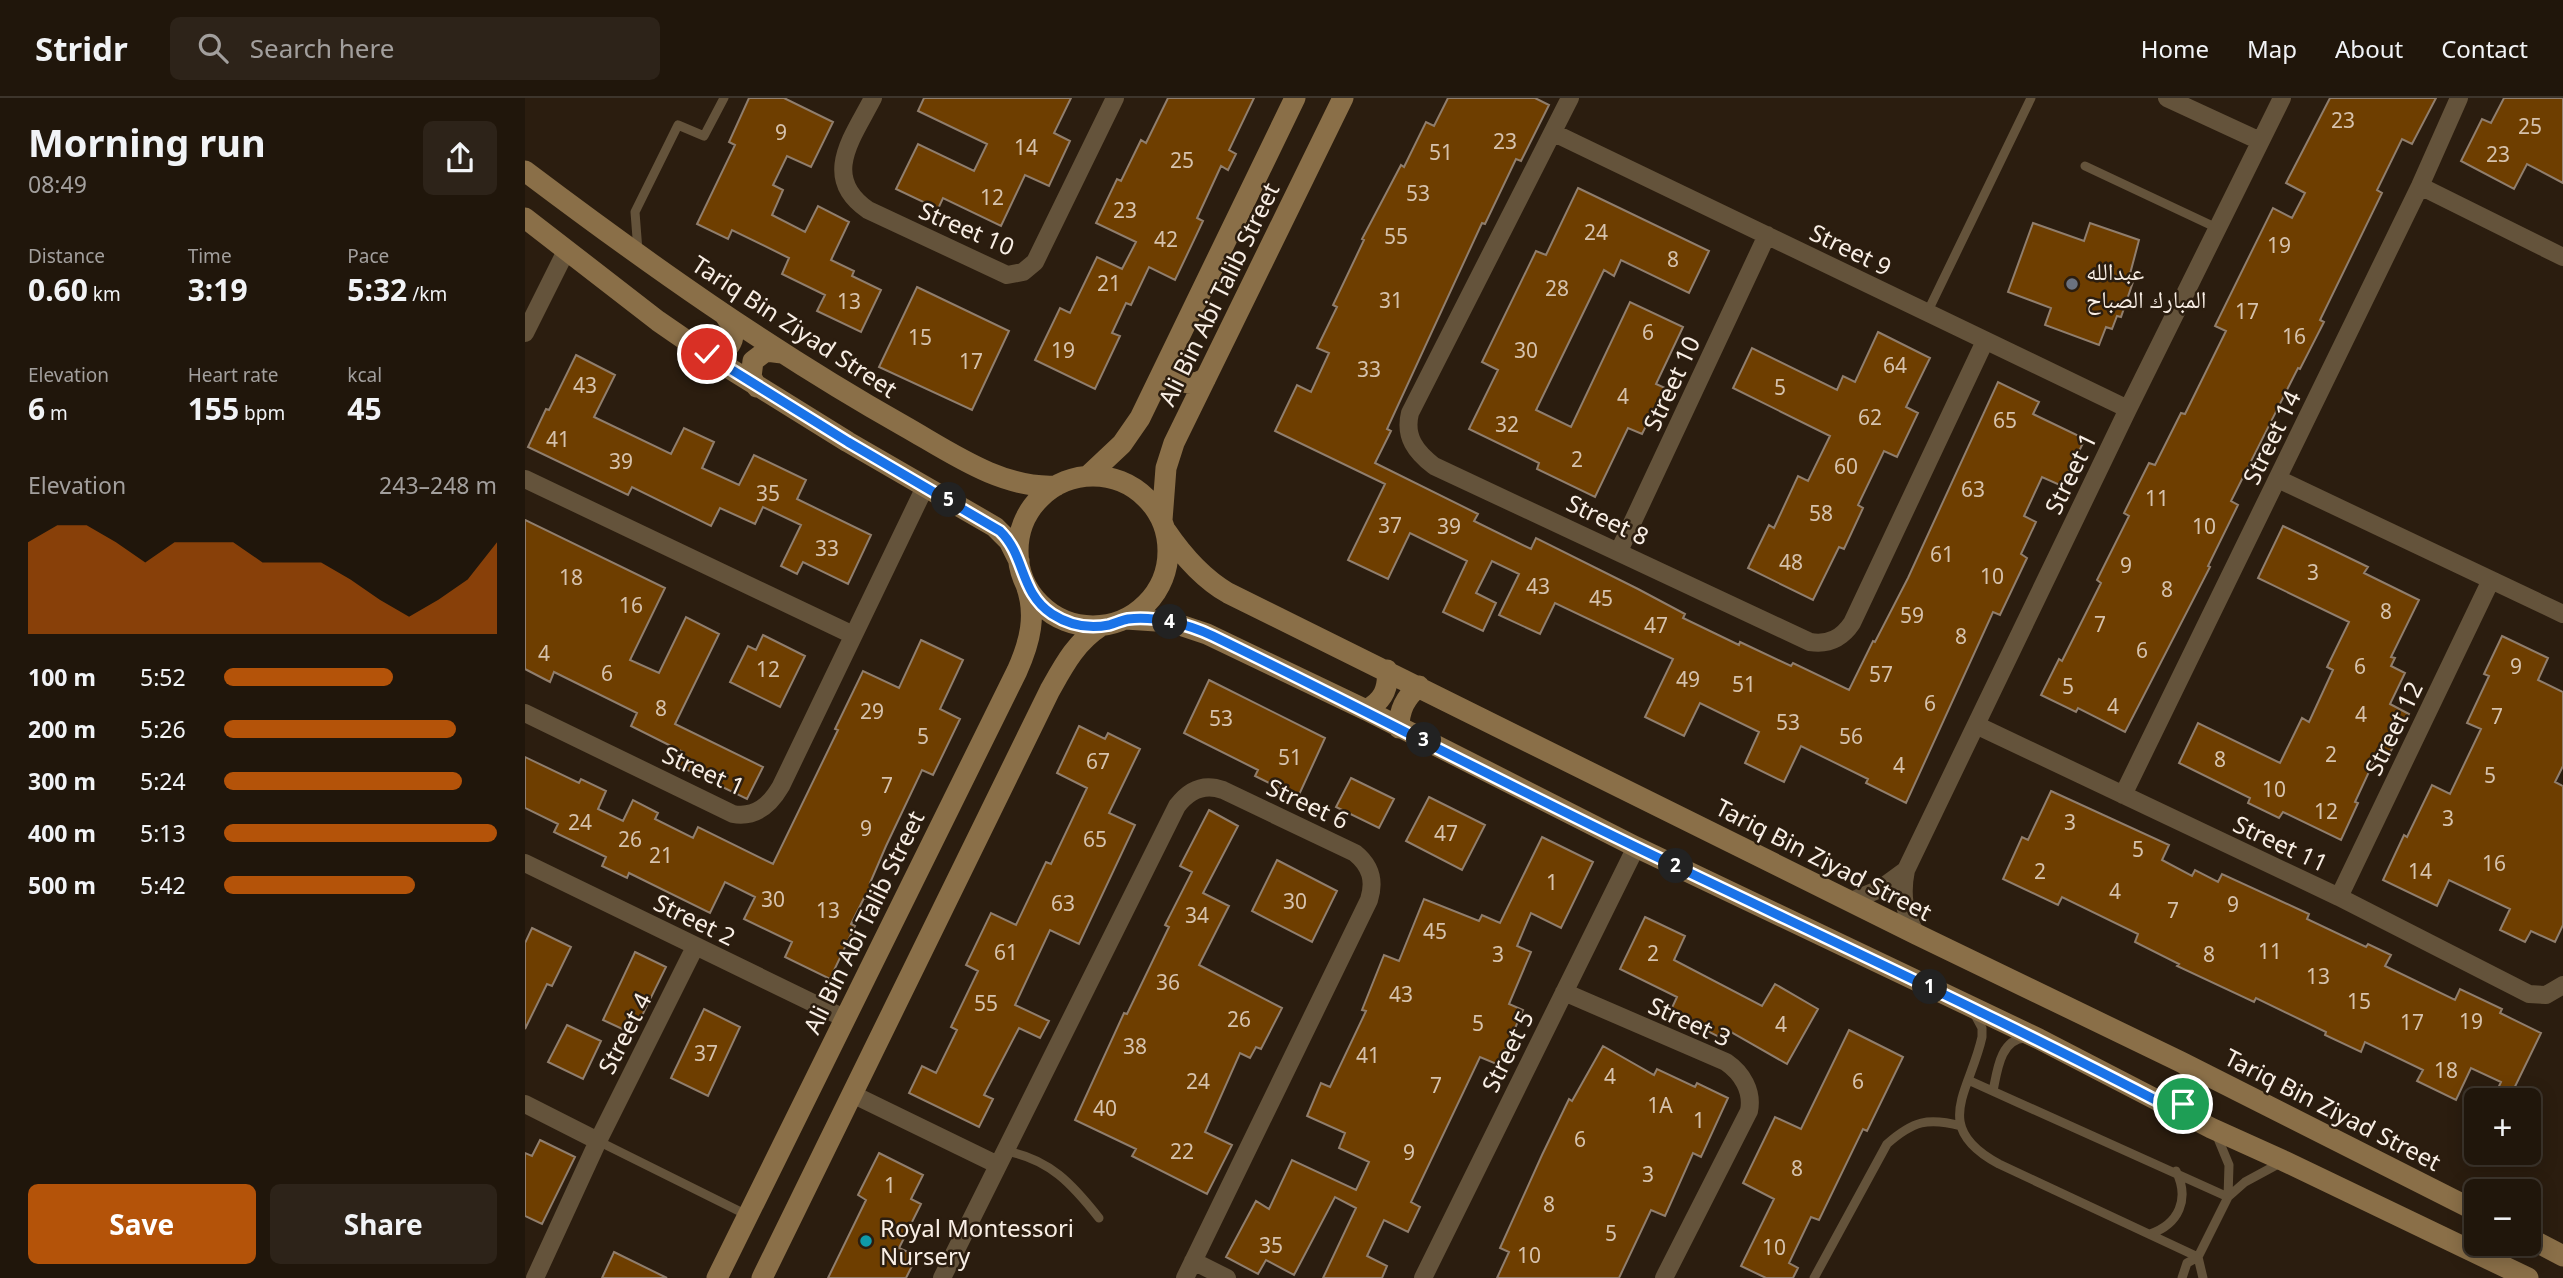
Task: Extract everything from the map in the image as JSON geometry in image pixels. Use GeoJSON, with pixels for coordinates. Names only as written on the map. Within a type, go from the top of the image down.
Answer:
{"type":"FeatureCollection","features":[{"type":"Feature","properties":{"kind":"main road","name":"Ali Bin Abi Talib Street"},"geometry":{"type":"LineString","coordinates":[[1088,476],[1109,458],[1132,431],[1295,98]]}},
{"type":"Feature","properties":{"kind":"main road","name":"Ali Bin Abi Talib Street"},"geometry":{"type":"LineString","coordinates":[[1164,526],[1164,482],[1170,456],[1343,98]]}},
{"type":"Feature","properties":{"kind":"main road","name":"Tariq Bin Ziyad Street"},"geometry":{"type":"LineString","coordinates":[[525,171],[726,317],[868,406],[996,475],[1036,486],[1055,486]]}},
{"type":"Feature","properties":{"kind":"main road"},"geometry":{"type":"LineString","coordinates":[[525,218],[658,321],[703,352],[757,387],[1000,531],[1009,541],[1019,561],[1026,585],[1041,606],[1063,620],[1088,626],[1101,626],[1126,619],[1171,622],[1207,634],[1366,710],[1636,847],[2039,1039],[2211,1128],[2528,1278]]}},
{"type":"Feature","properties":{"kind":"main road"},"geometry":{"type":"LineString","coordinates":[[703,352],[721,353],[731,343],[734,329],[726,317]]}},
{"type":"Feature","properties":{"kind":"main road"},"geometry":{"type":"LineString","coordinates":[[757,387],[751,377],[753,360],[766,351],[782,353]]}},
{"type":"Feature","properties":{"kind":"main road"},"geometry":{"type":"LineString","coordinates":[[1170,357],[1171,371],[1180,381],[1193,384],[1206,378]]}},
{"type":"Feature","properties":{"kind":"main road"},"geometry":{"type":"LineString","coordinates":[[1019,561],[1019,536],[1029,512],[1045,493],[1055,486],[1088,476],[1111,478],[1132,486],[1149,501],[1164,526],[1168,557],[1162,582],[1147,604],[1126,619]]}},
{"type":"Feature","properties":{"kind":"main road","name":"Tariq Bin Ziyad Street"},"geometry":{"type":"LineString","coordinates":[[1164,526],[1187,559],[1223,590],[1916,934],[2181,1062],[2464,1205]]}},
{"type":"Feature","properties":{"kind":"main road","name":"Ali Bin Abi Talib Street"},"geometry":{"type":"LineString","coordinates":[[717,1278],[1017,671],[1028,646],[1032,623],[1026,585]]}},
{"type":"Feature","properties":{"kind":"main road"},"geometry":{"type":"LineString","coordinates":[[762,1278],[1050,690],[1077,647],[1101,626]]}},
{"type":"Feature","properties":{"kind":"main road"},"geometry":{"type":"LineString","coordinates":[[1366,710],[1382,698],[1388,680],[1387,670]]}},
{"type":"Feature","properties":{"kind":"main road"},"geometry":{"type":"LineString","coordinates":[[1017,671],[1035,671],[1042,675],[1050,690]]}},
{"type":"Feature","properties":{"kind":"main road"},"geometry":{"type":"LineString","coordinates":[[1399,728],[1401,709],[1411,692],[1419,686]]}},
{"type":"Feature","properties":{"kind":"main road"},"geometry":{"type":"LineString","coordinates":[[2167,1106],[2183,1104],[2194,1093],[2196,1085],[2193,1073],[2181,1062]]}},
{"type":"Feature","properties":{"kind":"main road"},"geometry":{"type":"LineString","coordinates":[[2541,1244],[2563,1256]]}},
{"type":"Feature","properties":{"kind":"street","name":"Street 10"},"geometry":{"type":"LineString","coordinates":[[873,98],[843,160],[843,178],[853,198],[868,210],[1007,275],[1023,272],[1035,262],[1115,98]]}},
{"type":"Feature","properties":{"kind":"street","name":"Street 8"},"geometry":{"type":"LineString","coordinates":[[1570,98],[1410,413],[1408,432],[1415,447],[1434,466],[1810,642],[1822,643],[1836,639],[1852,623],[1985,341]]}},
{"type":"Feature","properties":{"kind":"street"},"geometry":{"type":"LineString","coordinates":[[2167,98],[2260,141]]}},
{"type":"Feature","properties":{"kind":"street","name":"Street 1"},"geometry":{"type":"LineString","coordinates":[[1916,934],[1903,904],[1906,870],[2128,409],[2282,98]]}},
{"type":"Feature","properties":{"kind":"street","name":"Street 14"},"geometry":{"type":"LineString","coordinates":[[2123,795],[2420,186],[2459,98]]}},
{"type":"Feature","properties":{"kind":"street","name":"Street 9"},"geometry":{"type":"LineString","coordinates":[[1553,133],[2128,409]]}},
{"type":"Feature","properties":{"kind":"street"},"geometry":{"type":"LineString","coordinates":[[2420,186],[2563,257]]}},
{"type":"Feature","properties":{"kind":"street","name":"Street 10"},"geometry":{"type":"LineString","coordinates":[[1619,551],[1767,235]]}},
{"type":"Feature","properties":{"kind":"street"},"geometry":{"type":"LineString","coordinates":[[525,333],[566,251]]}},
{"type":"Feature","properties":{"kind":"street"},"geometry":{"type":"LineString","coordinates":[[525,479],[853,635]]}},
{"type":"Feature","properties":{"kind":"street"},"geometry":{"type":"LineString","coordinates":[[2278,479],[2563,614]]}},
{"type":"Feature","properties":{"kind":"street","name":"Street 1"},"geometry":{"type":"LineString","coordinates":[[525,713],[733,814],[750,815],[766,806],[781,786],[925,487]]}},
{"type":"Feature","properties":{"kind":"street","name":"Street 12"},"geometry":{"type":"LineString","coordinates":[[2339,897],[2491,580]]}},
{"type":"Feature","properties":{"kind":"street","name":"Street 11"},"geometry":{"type":"LineString","coordinates":[[1976,725],[2339,897],[2529,994],[2546,995],[2563,985]]}},
{"type":"Feature","properties":{"kind":"street","name":"Street 6"},"geometry":{"type":"LineString","coordinates":[[942,1278],[1177,806],[1187,795],[1205,786],[1215,787],[1355,853],[1366,863],[1373,886],[1369,900],[1185,1278]]}},
{"type":"Feature","properties":{"kind":"street","name":"Street 5"},"geometry":{"type":"LineString","coordinates":[[1423,1278],[1636,847]]}},
{"type":"Feature","properties":{"kind":"street","name":"Street 2"},"geometry":{"type":"LineString","coordinates":[[525,863],[844,1018]]}},
{"type":"Feature","properties":{"kind":"street","name":"Street 1"},"geometry":{"type":"LineString","coordinates":[[1851,901],[1880,889],[1906,870]]}},
{"type":"Feature","properties":{"kind":"street","name":"Street 4"},"geometry":{"type":"LineString","coordinates":[[535,1278],[598,1141],[695,947]]}},
{"type":"Feature","properties":{"kind":"street","name":"Street 3"},"geometry":{"type":"LineString","coordinates":[[1564,992],[1726,1062],[1741,1075],[1749,1090],[1749,1111],[1669,1276]]}},
{"type":"Feature","properties":{"kind":"street"},"geometry":{"type":"LineString","coordinates":[[852,1094],[1002,1158]]}},
{"type":"Feature","properties":{"kind":"street"},"geometry":{"type":"LineString","coordinates":[[525,1104],[598,1141]]}},
{"type":"Feature","properties":{"kind":"street"},"geometry":{"type":"LineString","coordinates":[[1193,1261],[1227,1278]]}},
{"type":"Feature","properties":{"kind":"lane"},"geometry":{"type":"LineString","coordinates":[[639,256],[635,212],[678,125],[704,136],[724,98]]}},
{"type":"Feature","properties":{"kind":"lane"},"geometry":{"type":"LineString","coordinates":[[1927,313],[2031,98]]}},
{"type":"Feature","properties":{"kind":"lane"},"geometry":{"type":"LineString","coordinates":[[2084,166],[2217,228]]}},
{"type":"Feature","properties":{"kind":"lane"},"geometry":{"type":"LineString","coordinates":[[1966,1004],[1978,1019],[1982,1037],[1958,1113],[1961,1126],[1973,1145],[1988,1157],[2198,1256]]}},
{"type":"Feature","properties":{"kind":"lane"},"geometry":{"type":"LineString","coordinates":[[1993,1091],[2007,1047],[2021,1038],[2039,1039]]}},
{"type":"Feature","properties":{"kind":"lane"},"geometry":{"type":"LineString","coordinates":[[1968,1080],[2228,1196]]}},
{"type":"Feature","properties":{"kind":"lane"},"geometry":{"type":"LineString","coordinates":[[1814,1278],[1887,1144],[1905,1130],[1926,1122],[1937,1120],[1961,1126]]}},
{"type":"Feature","properties":{"kind":"lane"},"geometry":{"type":"LineString","coordinates":[[2211,1128],[2223,1145],[2229,1165],[2228,1196]]}},
{"type":"Feature","properties":{"kind":"lane"},"geometry":{"type":"LineString","coordinates":[[598,1141],[747,1215]]}},
{"type":"Feature","properties":{"kind":"lane"},"geometry":{"type":"LineString","coordinates":[[1002,1158],[1020,1153],[1047,1166],[1073,1188],[1099,1219]]}},
{"type":"Feature","properties":{"kind":"lane"},"geometry":{"type":"LineString","coordinates":[[2182,1278],[2187,1263],[2198,1256],[2228,1196],[2245,1182],[2284,1161]]}},
{"type":"Feature","properties":{"kind":"lane"},"geometry":{"type":"LineString","coordinates":[[2150,1234],[2170,1224],[2182,1205],[2183,1193],[2176,1171]]}},
{"type":"Feature","properties":{"kind":"lane"},"geometry":{"type":"LineString","coordinates":[[2198,1256],[2203,1278]]}},
{"type":"Feature","properties":{"kind":"building"},"geometry":{"type":"Polygon","coordinates":[[[749,98],[784,98],[833,122],[811,167],[787,156],[773,185],[783,190],[772,215],[805,232],[818,206],[849,222],[831,260],[854,271],[852,276],[881,290],[861,332],[817,311],[825,295],[782,274],[789,258],[732,230],[728,239],[697,224],[735,145],[729,142],[749,98]]]}},
{"type":"Feature","properties":{"kind":"building"},"geometry":{"type":"Polygon","coordinates":[[[924,98],[1071,98],[1054,133],[1070,141],[1049,186],[1025,175],[1001,226],[943,198],[938,209],[896,189],[918,144],[974,171],[987,144],[918,111],[924,98]]]}},
{"type":"Feature","properties":{"kind":"building"},"geometry":{"type":"Polygon","coordinates":[[[1168,98],[1254,98],[1229,150],[1236,154],[1228,170],[1221,166],[1197,218],[1203,221],[1175,280],[1149,267],[1131,305],[1126,303],[1112,333],[1120,336],[1095,389],[1035,360],[1060,308],[1070,313],[1097,257],[1122,269],[1136,242],[1096,223],[1117,179],[1121,181],[1141,140],[1146,143],[1168,98]]]}},
{"type":"Feature","properties":{"kind":"building"},"geometry":{"type":"Polygon","coordinates":[[[1448,98],[1535,98],[1549,105],[1521,161],[1516,159],[1485,224],[1482,223],[1387,429],[1391,431],[1375,463],[1478,514],[1474,521],[1531,549],[1536,538],[1685,614],[1683,618],[1739,645],[1740,642],[1791,666],[1793,663],[1849,690],[1908,578],[1998,382],[2039,402],[2033,414],[2085,439],[2062,486],[2042,477],[2024,516],[2036,522],[2021,554],[2027,558],[2000,615],[1993,612],[1906,803],[1866,783],[1868,779],[1801,746],[1784,782],[1745,763],[1759,732],[1700,703],[1684,736],[1645,717],[1673,659],[1555,603],[1540,634],[1499,615],[1519,574],[1492,561],[1476,593],[1496,603],[1483,631],[1443,612],[1467,561],[1410,533],[1388,579],[1348,560],[1385,484],[1275,431],[1297,385],[1311,392],[1329,353],[1317,348],[1337,307],[1333,305],[1364,240],[1362,239],[1401,165],[1404,167],[1426,122],[1434,126],[1448,98]]]}},
{"type":"Feature","properties":{"kind":"building"},"geometry":{"type":"Polygon","coordinates":[[[2330,98],[2436,98],[2412,144],[2402,139],[2377,190],[2382,193],[2320,320],[2324,322],[2231,501],[2238,505],[2208,566],[2210,567],[2125,732],[2078,708],[2076,712],[2041,695],[2059,659],[2062,661],[2101,583],[2097,580],[2129,516],[2124,513],[2149,463],[2155,465],[2181,413],[2185,414],[2226,331],[2215,326],[2273,208],[2292,218],[2305,193],[2286,183],[2330,98]]]}},
{"type":"Feature","properties":{"kind":"building"},"geometry":{"type":"Polygon","coordinates":[[[2504,98],[2563,98],[2563,183],[2527,164],[2514,189],[2461,161],[2482,119],[2491,123],[2504,98]]]}},
{"type":"Feature","properties":{"kind":"building"},"geometry":{"type":"Polygon","coordinates":[[[1578,188],[1709,251],[1689,293],[1621,260],[1614,276],[1604,270],[1536,410],[1571,427],[1630,302],[1683,327],[1656,384],[1665,388],[1642,434],[1628,428],[1595,497],[1537,469],[1539,463],[1469,429],[1498,370],[1482,362],[1536,251],[1546,255],[1578,188]]]}},
{"type":"Feature","properties":{"kind":"building","name":"عبدالله المبارك الصباح"},"geometry":{"type":"Polygon","coordinates":[[[2033,223],[2084,241],[2090,223],[2139,240],[2130,274],[2135,276],[2121,317],[2117,316],[2112,329],[2106,327],[2099,345],[2045,325],[2051,308],[2008,292],[2033,223]]]}},
{"type":"Feature","properties":{"kind":"building"},"geometry":{"type":"Polygon","coordinates":[[[917,287],[1009,331],[972,410],[879,367],[917,287]]]}},
{"type":"Feature","properties":{"kind":"building"},"geometry":{"type":"Polygon","coordinates":[[[1878,332],[1930,358],[1906,407],[1918,413],[1897,457],[1884,451],[1858,505],[1863,508],[1844,549],[1839,547],[1813,600],[1748,568],[1769,525],[1774,528],[1798,476],[1808,481],[1830,436],[1733,388],[1752,348],[1837,390],[1843,376],[1855,382],[1878,332]]]}},
{"type":"Feature","properties":{"kind":"building"},"geometry":{"type":"Polygon","coordinates":[[[576,355],[615,375],[594,417],[671,454],[684,428],[714,442],[702,468],[739,485],[754,455],[806,480],[797,499],[871,535],[848,584],[803,562],[797,574],[781,566],[801,525],[763,507],[755,524],[720,508],[711,526],[632,487],[628,495],[528,447],[576,355]]]}},
{"type":"Feature","properties":{"kind":"building"},"geometry":{"type":"Polygon","coordinates":[[[525,520],[665,588],[630,660],[659,673],[686,617],[719,634],[675,724],[763,767],[747,799],[677,765],[683,752],[631,726],[637,713],[554,672],[550,682],[525,669],[525,520]]]}},
{"type":"Feature","properties":{"kind":"building"},"geometry":{"type":"Polygon","coordinates":[[[2283,526],[2368,567],[2364,573],[2419,600],[2391,657],[2395,658],[2391,666],[2405,673],[2390,704],[2409,714],[2390,753],[2380,748],[2341,840],[2283,812],[2279,818],[2248,803],[2250,798],[2179,763],[2198,723],[2280,763],[2302,718],[2309,722],[2333,670],[2327,667],[2349,622],[2258,578],[2283,526]]]}},
{"type":"Feature","properties":{"kind":"building"},"geometry":{"type":"Polygon","coordinates":[[[763,635],[805,656],[780,707],[730,682],[748,646],[756,650],[763,635]]]}},
{"type":"Feature","properties":{"kind":"building"},"geometry":{"type":"Polygon","coordinates":[[[2502,636],[2548,658],[2538,680],[2563,692],[2563,766],[2555,782],[2563,786],[2563,925],[2555,942],[2531,931],[2525,942],[2500,930],[2510,909],[2449,880],[2437,906],[2383,880],[2432,785],[2450,794],[2481,729],[2467,723],[2489,676],[2484,674],[2502,636]]]}},
{"type":"Feature","properties":{"kind":"building"},"geometry":{"type":"Polygon","coordinates":[[[921,640],[963,660],[940,709],[960,719],[933,775],[922,770],[870,883],[874,885],[851,924],[855,926],[830,979],[785,957],[792,942],[744,919],[755,897],[725,882],[710,913],[629,873],[627,878],[602,866],[606,857],[554,832],[558,824],[525,808],[525,757],[579,783],[581,779],[606,791],[598,809],[623,821],[633,800],[658,813],[655,819],[693,838],[698,827],[773,864],[838,730],[835,729],[863,671],[899,688],[921,640]]]}},
{"type":"Feature","properties":{"kind":"building"},"geometry":{"type":"Polygon","coordinates":[[[1209,680],[1325,738],[1298,797],[1255,776],[1258,770],[1184,733],[1209,680]]]}},
{"type":"Feature","properties":{"kind":"building"},"geometry":{"type":"Polygon","coordinates":[[[1079,726],[1105,739],[1108,733],[1140,749],[1109,813],[1135,825],[1079,944],[1050,930],[1015,1005],[1049,1021],[1040,1038],[1019,1028],[984,1095],[993,1099],[979,1127],[909,1093],[922,1066],[936,1073],[957,1030],[951,1027],[978,971],[966,965],[991,913],[1016,925],[1046,862],[1051,864],[1087,788],[1057,773],[1079,726]]]}},
{"type":"Feature","properties":{"kind":"building"},"geometry":{"type":"Polygon","coordinates":[[[1351,778],[1394,799],[1379,828],[1336,807],[1351,778]]]}},
{"type":"Feature","properties":{"kind":"building"},"geometry":{"type":"Polygon","coordinates":[[[2051,791],[2169,845],[2162,860],[2192,876],[2195,870],[2218,882],[2222,874],[2309,914],[2307,919],[2366,947],[2368,944],[2391,955],[2385,966],[2455,1000],[2460,989],[2502,1009],[2500,1013],[2541,1033],[2514,1088],[2498,1088],[2501,1082],[2471,1068],[2456,1100],[2417,1081],[2423,1070],[2365,1042],[2361,1052],[2256,998],[2254,1002],[2177,966],[2179,964],[2135,942],[2138,934],[2062,897],[2058,905],[2003,879],[2022,837],[2028,840],[2051,791]]]}},
{"type":"Feature","properties":{"kind":"building"},"geometry":{"type":"Polygon","coordinates":[[[1429,797],[1485,825],[1462,870],[1406,841],[1429,797]]]}},
{"type":"Feature","properties":{"kind":"building"},"geometry":{"type":"Polygon","coordinates":[[[1209,810],[1238,826],[1203,893],[1229,906],[1199,965],[1282,1008],[1261,1049],[1256,1047],[1250,1058],[1240,1053],[1205,1132],[1232,1145],[1207,1194],[1132,1156],[1136,1149],[1075,1120],[1124,1013],[1127,1014],[1169,927],[1165,925],[1192,872],[1180,866],[1209,810]]]}},
{"type":"Feature","properties":{"kind":"building"},"geometry":{"type":"Polygon","coordinates":[[[1542,837],[1593,862],[1561,928],[1531,913],[1517,946],[1531,952],[1509,1004],[1523,1010],[1499,1065],[1480,1057],[1411,1202],[1420,1207],[1408,1232],[1384,1220],[1367,1256],[1387,1266],[1382,1278],[1323,1278],[1356,1208],[1335,1197],[1294,1275],[1266,1260],[1258,1274],[1226,1257],[1256,1201],[1269,1209],[1292,1160],[1356,1190],[1369,1162],[1339,1148],[1345,1133],[1307,1116],[1321,1083],[1330,1087],[1366,1011],[1362,1010],[1384,955],[1399,961],[1424,899],[1479,921],[1482,915],[1500,923],[1542,837]]]}},
{"type":"Feature","properties":{"kind":"building"},"geometry":{"type":"Polygon","coordinates":[[[1277,860],[1337,891],[1312,942],[1252,911],[1277,860]]]}},
{"type":"Feature","properties":{"kind":"building"},"geometry":{"type":"Polygon","coordinates":[[[1645,917],[1685,936],[1674,960],[1762,1006],[1775,984],[1818,1009],[1787,1064],[1729,1031],[1725,1040],[1670,1012],[1677,997],[1620,969],[1645,917]]]}},
{"type":"Feature","properties":{"kind":"building"},"geometry":{"type":"Polygon","coordinates":[[[532,928],[571,947],[552,986],[547,984],[525,1029],[525,943],[532,928]]]}},
{"type":"Feature","properties":{"kind":"building"},"geometry":{"type":"Polygon","coordinates":[[[635,952],[666,967],[633,1034],[603,1020],[635,952]]]}},
{"type":"Feature","properties":{"kind":"building"},"geometry":{"type":"Polygon","coordinates":[[[704,1009],[740,1027],[708,1096],[671,1078],[704,1009]]]}},
{"type":"Feature","properties":{"kind":"building"},"geometry":{"type":"Polygon","coordinates":[[[567,1025],[601,1041],[583,1079],[548,1062],[567,1025]]]}},
{"type":"Feature","properties":{"kind":"building"},"geometry":{"type":"Polygon","coordinates":[[[1849,1030],[1903,1057],[1867,1131],[1863,1129],[1819,1220],[1811,1217],[1789,1263],[1798,1268],[1793,1278],[1766,1278],[1741,1266],[1774,1199],[1743,1183],[1775,1117],[1801,1129],[1849,1030]]]}},
{"type":"Feature","properties":{"kind":"building"},"geometry":{"type":"Polygon","coordinates":[[[1603,1046],[1654,1075],[1657,1069],[1695,1087],[1697,1083],[1728,1098],[1701,1157],[1693,1153],[1665,1216],[1651,1210],[1619,1278],[1497,1278],[1509,1252],[1500,1248],[1542,1155],[1569,1099],[1572,1101],[1603,1046]]]}},
{"type":"Feature","properties":{"kind":"building"},"geometry":{"type":"Polygon","coordinates":[[[540,1140],[575,1157],[542,1224],[525,1216],[525,1153],[532,1156],[540,1140]]]}},
{"type":"Feature","properties":{"kind":"building"},"geometry":{"type":"Polygon","coordinates":[[[879,1153],[923,1175],[911,1199],[921,1204],[899,1248],[917,1256],[906,1278],[828,1278],[866,1200],[858,1195],[879,1153]]]}},
{"type":"Feature","properties":{"kind":"building"},"geometry":{"type":"Polygon","coordinates":[[[614,1252],[667,1278],[602,1278],[614,1252]]]}},
{"type":"Feature","properties":{"kind":"place","name":"عبدالله المبارك الصباح"},"geometry":{"type":"Point","coordinates":[2072,284]}},
{"type":"Feature","properties":{"kind":"place","name":"Royal Montessori Nursery"},"geometry":{"type":"Point","coordinates":[866,1241]}},
{"type":"Feature","properties":{"kind":"route"},"geometry":{"type":"LineString","coordinates":[[707,354],[703,352],[848,442],[1000,531],[1016,552],[1021,573],[1033,596],[1041,606],[1063,620],[1101,626],[1126,619],[1146,619],[1196,629],[1366,710],[1636,847],[2039,1039],[2167,1106],[2183,1104]]}}]}
